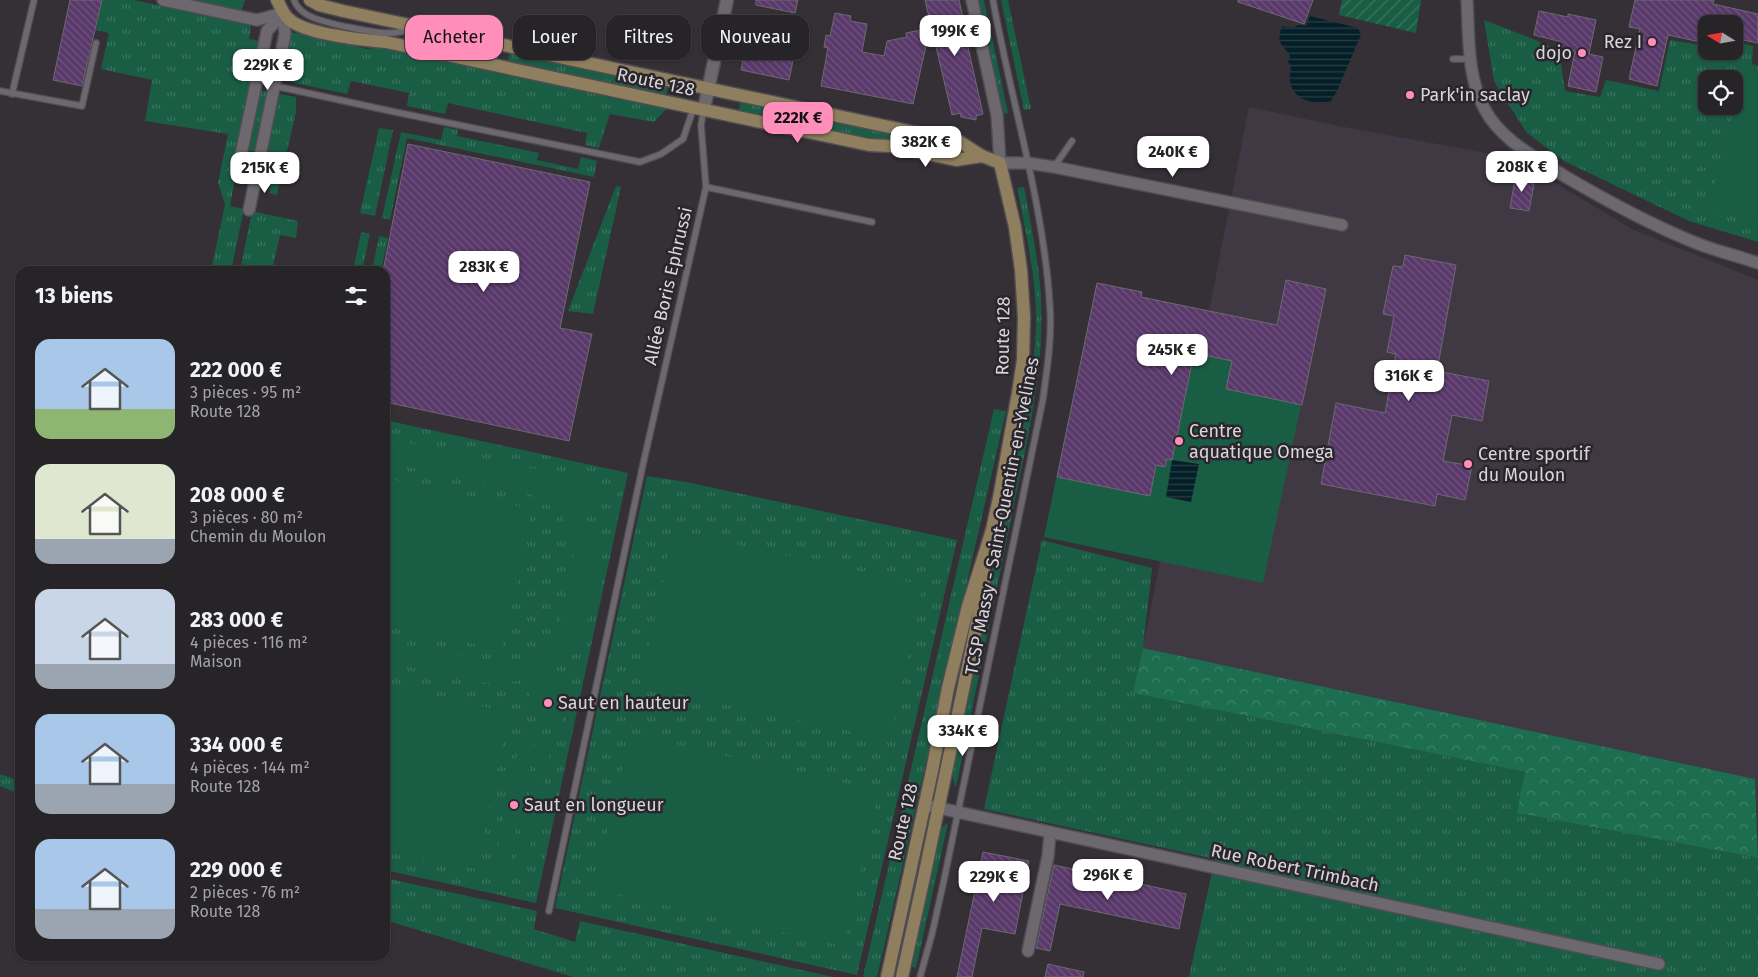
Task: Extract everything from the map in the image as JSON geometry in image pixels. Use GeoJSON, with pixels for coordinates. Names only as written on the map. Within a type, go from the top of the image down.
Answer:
{"type":"FeatureCollection","features":[{"type":"Feature","properties":{"kind":"main road"},"geometry":{"type":"LineString","coordinates":[[277,0],[283,13]]}},
{"type":"Feature","properties":{"kind":"main road","name":"Route 128"},"geometry":{"type":"LineString","coordinates":[[310,0],[319,5],[405,24]]}},
{"type":"Feature","properties":{"kind":"main road","name":"Route 128"},"geometry":{"type":"LineString","coordinates":[[283,13],[291,21],[306,28],[364,40],[386,42],[869,145],[890,146],[956,160],[982,156]]}},
{"type":"Feature","properties":{"kind":"main road","name":"Route 128"},"geometry":{"type":"LineString","coordinates":[[503,45],[960,142],[982,156],[1000,162],[1015,227],[1021,270],[1024,317],[1023,360],[977,623],[902,977]]}},
{"type":"Feature","properties":{"kind":"main road","name":"Route 128"},"geometry":{"type":"LineString","coordinates":[[887,977],[948,688],[968,606],[992,530]]}},
{"type":"Feature","properties":{"kind":"street"},"geometry":{"type":"LineString","coordinates":[[165,0],[257,20],[283,13]]}},
{"type":"Feature","properties":{"kind":"street"},"geometry":{"type":"LineString","coordinates":[[699,108],[708,88],[727,0]]}},
{"type":"Feature","properties":{"kind":"street"},"geometry":{"type":"LineString","coordinates":[[972,0],[997,115],[1000,162],[1054,167],[1342,226]]}},
{"type":"Feature","properties":{"kind":"street"},"geometry":{"type":"LineString","coordinates":[[1467,0],[1470,59],[1474,84],[1484,109],[1501,130],[1522,150],[1638,218],[1698,244],[1758,263]]}},
{"type":"Feature","properties":{"kind":"street"},"geometry":{"type":"LineString","coordinates":[[256,173],[238,169],[267,31],[283,13]]}},
{"type":"Feature","properties":{"kind":"street"},"geometry":{"type":"LineString","coordinates":[[249,210],[285,34],[283,13]]}},
{"type":"Feature","properties":{"kind":"street"},"geometry":{"type":"LineString","coordinates":[[256,81],[275,86]]}},
{"type":"Feature","properties":{"kind":"street","name":"Rue Robert Trimbach"},"geometry":{"type":"LineString","coordinates":[[924,805],[1658,964]]}},
{"type":"Feature","properties":{"kind":"street"},"geometry":{"type":"LineString","coordinates":[[1028,951],[1048,856],[1050,833]]}},
{"type":"Feature","properties":{"kind":"lane"},"geometry":{"type":"LineString","coordinates":[[12,94],[34,0]]}},
{"type":"Feature","properties":{"kind":"lane","name":"TCSP Massy - Saint-Quentin-en-Yvelines"},"geometry":{"type":"LineString","coordinates":[[920,977],[934,925],[1043,399],[1049,350],[1050,309],[1045,254],[993,0]]}},
{"type":"Feature","properties":{"kind":"lane"},"geometry":{"type":"LineString","coordinates":[[283,13],[294,2],[307,15],[318,20],[392,33],[405,31]]}},
{"type":"Feature","properties":{"kind":"lane"},"geometry":{"type":"LineString","coordinates":[[0,91],[82,106],[96,43]]}},
{"type":"Feature","properties":{"kind":"lane"},"geometry":{"type":"LineString","coordinates":[[1453,60],[1470,59]]}},
{"type":"Feature","properties":{"kind":"lane"},"geometry":{"type":"LineString","coordinates":[[275,86],[640,162],[662,154],[683,139],[699,108]]}},
{"type":"Feature","properties":{"kind":"lane","name":"Allée Boris Ephrussi"},"geometry":{"type":"LineString","coordinates":[[549,912],[642,469],[706,187],[699,108]]}},
{"type":"Feature","properties":{"kind":"lane"},"geometry":{"type":"LineString","coordinates":[[1054,167],[1072,141]]}},
{"type":"Feature","properties":{"kind":"lane"},"geometry":{"type":"LineString","coordinates":[[706,187],[872,222]]}},
{"type":"Feature","properties":{"kind":"shaded area","name":"Centre sportif du Moulon"},"geometry":{"type":"Polygon","coordinates":[[[1249,107],[1339,126],[1514,158],[1632,229],[1758,280],[1758,828],[1755,779],[1143,648],[1249,107]]]}},
{"type":"Feature","properties":{"kind":"green space"},"geometry":{"type":"Polygon","coordinates":[[[102,0],[133,0],[251,25],[249,39],[260,41],[232,176],[235,179],[230,206],[244,209],[232,266],[212,266],[225,204],[218,183],[228,134],[145,121],[152,80],[101,69],[109,33],[96,30],[102,0]]]}},
{"type":"Feature","properties":{"kind":"green space"},"geometry":{"type":"Polygon","coordinates":[[[195,0],[245,0],[241,10],[195,0]]]}},
{"type":"Feature","properties":{"kind":"green space"},"geometry":{"type":"Polygon","coordinates":[[[978,0],[984,0],[1008,113],[1002,114],[978,0]]]}},
{"type":"Feature","properties":{"kind":"green space"},"geometry":{"type":"Polygon","coordinates":[[[1001,0],[1008,0],[1031,109],[1024,110],[1001,0]]]}},
{"type":"Feature","properties":{"kind":"green space"},"geometry":{"type":"Polygon","coordinates":[[[1342,0],[1421,0],[1416,33],[1339,15],[1342,0]]]}},
{"type":"Feature","properties":{"kind":"green space"},"geometry":{"type":"Polygon","coordinates":[[[1484,20],[1559,51],[1565,91],[1600,97],[1606,80],[1659,91],[1670,40],[1698,45],[1698,60],[1743,60],[1743,44],[1753,46],[1752,64],[1758,66],[1758,242],[1689,221],[1564,161],[1526,132],[1494,81],[1484,20]]]}},
{"type":"Feature","properties":{"kind":"green space"},"geometry":{"type":"Polygon","coordinates":[[[291,32],[367,49],[386,47],[405,51],[405,60],[447,60],[668,107],[654,122],[610,114],[599,148],[585,145],[587,133],[448,103],[445,114],[407,106],[409,93],[351,81],[347,94],[281,80],[291,32]]]}},
{"type":"Feature","properties":{"kind":"green space"},"geometry":{"type":"Polygon","coordinates":[[[510,52],[513,53],[513,60],[548,60],[668,85],[666,97],[507,64],[510,52]]]}},
{"type":"Feature","properties":{"kind":"green space"},"geometry":{"type":"Polygon","coordinates":[[[1743,75],[1758,79],[1758,220],[1709,207],[1733,115],[1743,115],[1743,75]]]}},
{"type":"Feature","properties":{"kind":"green space"},"geometry":{"type":"Polygon","coordinates":[[[257,90],[270,92],[257,152],[245,150],[257,90]]]}},
{"type":"Feature","properties":{"kind":"green space"},"geometry":{"type":"Polygon","coordinates":[[[279,94],[296,97],[296,112],[277,195],[269,193],[275,165],[263,162],[279,94]]]}},
{"type":"Feature","properties":{"kind":"green space"},"geometry":{"type":"Polygon","coordinates":[[[741,101],[951,145],[952,147],[949,151],[897,140],[872,141],[738,113],[741,101]]]}},
{"type":"Feature","properties":{"kind":"green space"},"geometry":{"type":"Polygon","coordinates":[[[444,127],[458,130],[457,136],[539,153],[537,160],[578,169],[581,157],[597,161],[594,177],[407,138],[390,220],[382,218],[401,132],[441,140],[444,127]]]}},
{"type":"Feature","properties":{"kind":"green space"},"geometry":{"type":"Polygon","coordinates":[[[379,128],[393,130],[375,216],[360,213],[379,128]]]}},
{"type":"Feature","properties":{"kind":"green space"},"geometry":{"type":"Polygon","coordinates":[[[616,186],[621,187],[593,314],[568,311],[616,186]]]}},
{"type":"Feature","properties":{"kind":"green space"},"geometry":{"type":"Polygon","coordinates":[[[1024,187],[1040,285],[1041,327],[1038,368],[1033,410],[1025,451],[956,787],[952,768],[996,548],[1024,422],[1035,350],[1035,292],[1017,188],[1024,187]]]}},
{"type":"Feature","properties":{"kind":"green space"},"geometry":{"type":"Polygon","coordinates":[[[252,211],[298,221],[296,238],[280,235],[273,266],[241,266],[252,211]]]}},
{"type":"Feature","properties":{"kind":"green space"},"geometry":{"type":"Polygon","coordinates":[[[361,232],[370,234],[363,266],[354,266],[361,232]]]}},
{"type":"Feature","properties":{"kind":"green space"},"geometry":{"type":"Polygon","coordinates":[[[379,236],[388,238],[382,266],[373,266],[379,236]]]}},
{"type":"Feature","properties":{"kind":"green space","name":"Centre aquatique Omega"},"geometry":{"type":"Polygon","coordinates":[[[1286,280],[1326,289],[1263,583],[1044,537],[1097,283],[1142,292],[1142,297],[1277,325],[1286,280]]]}},
{"type":"Feature","properties":{"kind":"green space"},"geometry":{"type":"Polygon","coordinates":[[[994,409],[1006,411],[878,973],[876,977],[863,977],[994,409]]]}},
{"type":"Feature","properties":{"kind":"green space"},"geometry":{"type":"Polygon","coordinates":[[[390,421],[628,473],[536,903],[390,871],[390,421]]]}},
{"type":"Feature","properties":{"kind":"green space"},"geometry":{"type":"Polygon","coordinates":[[[390,439],[603,483],[598,511],[581,509],[595,540],[598,557],[599,574],[593,608],[577,639],[555,664],[525,679],[505,683],[492,683],[390,662],[390,641],[497,663],[521,660],[540,651],[557,635],[576,544],[570,528],[558,512],[544,500],[521,491],[390,463],[390,439]]]}},
{"type":"Feature","properties":{"kind":"green space"},"geometry":{"type":"Polygon","coordinates":[[[647,476],[686,482],[957,540],[857,975],[555,908],[647,476]]]}},
{"type":"Feature","properties":{"kind":"green space"},"geometry":{"type":"Polygon","coordinates":[[[390,479],[532,509],[502,650],[390,626],[390,479]]]}},
{"type":"Feature","properties":{"kind":"green space"},"geometry":{"type":"Polygon","coordinates":[[[674,531],[923,585],[890,740],[640,686],[674,531]]]}},
{"type":"Feature","properties":{"kind":"green space"},"geometry":{"type":"Polygon","coordinates":[[[1042,540],[1152,568],[1143,648],[1134,693],[1525,772],[1518,813],[1758,858],[1758,977],[1189,977],[1215,859],[984,809],[1042,540]]]}},
{"type":"Feature","properties":{"kind":"green space"},"geometry":{"type":"Polygon","coordinates":[[[1143,648],[1755,779],[1758,858],[1517,813],[1525,772],[1133,693],[1143,648]]]}},
{"type":"Feature","properties":{"kind":"green space","name":"Saut en hauteur"},"geometry":{"type":"Polygon","coordinates":[[[573,669],[559,737],[532,713],[534,704],[528,702],[531,688],[537,689],[539,680],[573,669]]]}},
{"type":"Feature","properties":{"kind":"green space"},"geometry":{"type":"Polygon","coordinates":[[[390,687],[509,712],[477,869],[390,851],[390,687]]]}},
{"type":"Feature","properties":{"kind":"green space"},"geometry":{"type":"Polygon","coordinates":[[[630,734],[879,791],[843,946],[595,889],[630,734]]]}},
{"type":"Feature","properties":{"kind":"green space","name":"Saut en longueur"},"geometry":{"type":"Polygon","coordinates":[[[521,735],[536,738],[506,874],[493,871],[521,735]]]}},
{"type":"Feature","properties":{"kind":"green space"},"geometry":{"type":"Polygon","coordinates":[[[539,751],[550,753],[526,865],[515,862],[539,751]]]}},
{"type":"Feature","properties":{"kind":"green space"},"geometry":{"type":"Polygon","coordinates":[[[0,774],[15,779],[15,792],[0,786],[0,774]]]}},
{"type":"Feature","properties":{"kind":"green space"},"geometry":{"type":"Polygon","coordinates":[[[948,823],[916,968],[910,966],[938,830],[948,823]]]}},
{"type":"Feature","properties":{"kind":"green space"},"geometry":{"type":"Polygon","coordinates":[[[390,879],[537,911],[534,929],[575,942],[580,921],[833,977],[573,977],[390,922],[390,879]]]}},
{"type":"Feature","properties":{"kind":"water"},"geometry":{"type":"Polygon","coordinates":[[[1310,16],[1358,28],[1361,35],[1331,101],[1313,102],[1306,100],[1294,91],[1291,85],[1291,67],[1288,62],[1290,56],[1282,45],[1279,36],[1280,32],[1282,26],[1292,28],[1299,25],[1306,26],[1310,16]]]}},
{"type":"Feature","properties":{"kind":"water"},"geometry":{"type":"Polygon","coordinates":[[[1172,460],[1199,464],[1191,502],[1166,497],[1172,460]]]}},
{"type":"Feature","properties":{"kind":"building"},"geometry":{"type":"Polygon","coordinates":[[[70,0],[102,0],[82,86],[53,80],[70,0]]]}},
{"type":"Feature","properties":{"kind":"building"},"geometry":{"type":"Polygon","coordinates":[[[756,0],[798,0],[795,13],[756,5],[756,0]]]}},
{"type":"Feature","properties":{"kind":"building"},"geometry":{"type":"Polygon","coordinates":[[[925,0],[959,0],[983,114],[976,116],[976,120],[961,117],[960,113],[952,115],[925,0]]]}},
{"type":"Feature","properties":{"kind":"building"},"geometry":{"type":"Polygon","coordinates":[[[1238,0],[1313,0],[1304,24],[1238,2],[1238,0]]]}},
{"type":"Feature","properties":{"kind":"building","name":"Rez I"},"geometry":{"type":"Polygon","coordinates":[[[1635,0],[1714,0],[1713,4],[1758,14],[1758,43],[1743,40],[1743,15],[1698,15],[1698,41],[1668,35],[1657,86],[1629,79],[1640,29],[1629,27],[1635,0]]]}},
{"type":"Feature","properties":{"kind":"building","name":"dojo"},"geometry":{"type":"Polygon","coordinates":[[[1539,11],[1568,17],[1568,14],[1596,20],[1589,54],[1603,57],[1596,92],[1568,86],[1575,51],[1561,49],[1562,42],[1534,35],[1539,11]]]}},
{"type":"Feature","properties":{"kind":"building"},"geometry":{"type":"Polygon","coordinates":[[[835,13],[851,16],[850,21],[867,24],[862,52],[884,56],[887,41],[907,37],[906,33],[930,28],[913,104],[821,86],[828,48],[824,47],[826,35],[830,36],[835,13]]]}},
{"type":"Feature","properties":{"kind":"building"},"geometry":{"type":"Polygon","coordinates":[[[743,60],[793,60],[789,80],[741,70],[743,60]]]}},
{"type":"Feature","properties":{"kind":"building"},"geometry":{"type":"Polygon","coordinates":[[[408,144],[590,182],[560,328],[592,334],[569,441],[390,403],[390,266],[384,266],[408,144]]]}},
{"type":"Feature","properties":{"kind":"building"},"geometry":{"type":"Polygon","coordinates":[[[1516,174],[1532,177],[1531,184],[1534,184],[1529,211],[1510,208],[1516,174]]]}},
{"type":"Feature","properties":{"kind":"building"},"geometry":{"type":"Polygon","coordinates":[[[1405,255],[1456,265],[1437,371],[1489,381],[1482,421],[1452,415],[1443,461],[1472,466],[1465,500],[1437,494],[1435,506],[1321,484],[1336,403],[1385,413],[1396,354],[1387,352],[1394,316],[1383,314],[1393,266],[1403,267],[1405,255]]]}},
{"type":"Feature","properties":{"kind":"building"},"geometry":{"type":"Polygon","coordinates":[[[1286,280],[1326,289],[1302,405],[1226,389],[1232,361],[1194,353],[1172,460],[1167,459],[1165,467],[1156,465],[1150,496],[1057,477],[1097,283],[1142,292],[1141,297],[1277,325],[1286,280]]]}},
{"type":"Feature","properties":{"kind":"building"},"geometry":{"type":"Polygon","coordinates":[[[983,852],[1029,861],[1015,934],[982,928],[972,977],[957,977],[983,852]]]}},
{"type":"Feature","properties":{"kind":"building"},"geometry":{"type":"Polygon","coordinates":[[[1054,865],[1186,894],[1179,929],[1060,904],[1050,951],[1036,948],[1054,865]]]}},
{"type":"Feature","properties":{"kind":"building"},"geometry":{"type":"Polygon","coordinates":[[[1048,964],[1084,972],[1083,977],[1045,977],[1048,964]]]}},
{"type":"Feature","properties":{"kind":"place","name":"Rez I"},"geometry":{"type":"Point","coordinates":[1652,42]}},
{"type":"Feature","properties":{"kind":"place","name":"dojo"},"geometry":{"type":"Point","coordinates":[1582,53]}},
{"type":"Feature","properties":{"kind":"place","name":"Park'in saclay"},"geometry":{"type":"Point","coordinates":[1410,95]}},
{"type":"Feature","properties":{"kind":"place","name":"Centre aquatique Omega"},"geometry":{"type":"Point","coordinates":[1179,441]}},
{"type":"Feature","properties":{"kind":"place","name":"Centre sportif du Moulon"},"geometry":{"type":"Point","coordinates":[1468,464]}},
{"type":"Feature","properties":{"kind":"place","name":"Saut en hauteur"},"geometry":{"type":"Point","coordinates":[548,703]}},
{"type":"Feature","properties":{"kind":"place","name":"Saut en longueur"},"geometry":{"type":"Point","coordinates":[514,805]}}]}
